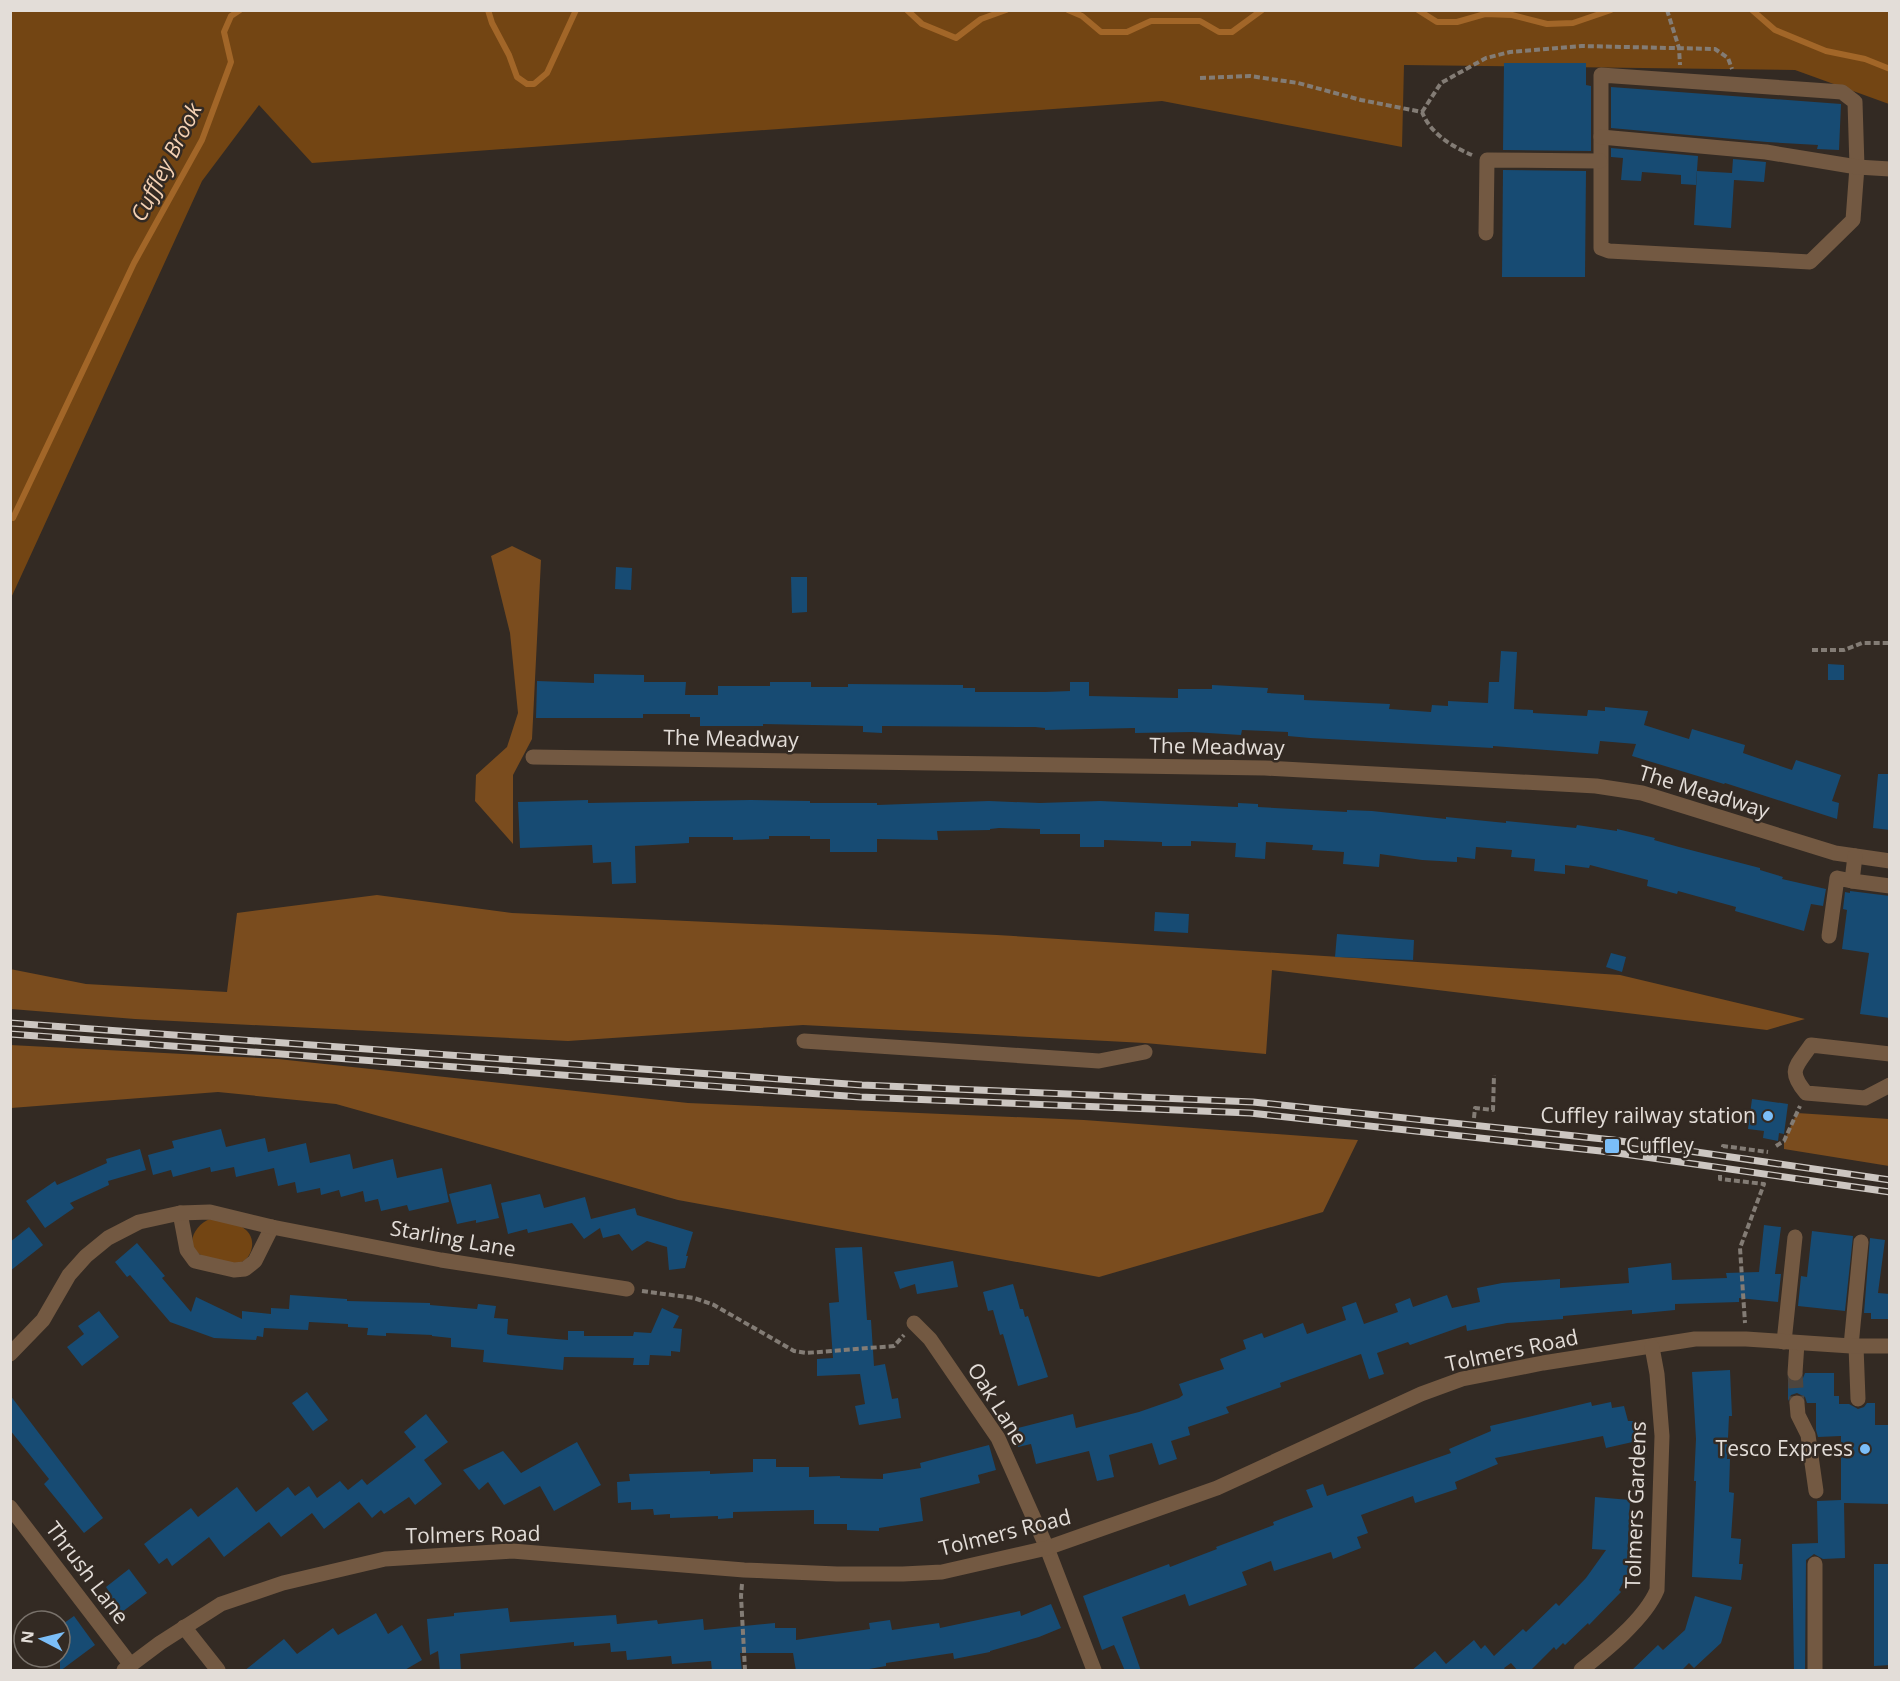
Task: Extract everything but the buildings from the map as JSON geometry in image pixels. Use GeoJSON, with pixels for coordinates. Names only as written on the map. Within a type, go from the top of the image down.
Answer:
{"type":"FeatureCollection","features":[{"type":"Feature","properties":{"kind":"street"},"geometry":{"type":"LineString","coordinates":[[1601,75],[1680,81],[1842,92],[1855,102],[1857,167],[1853,220],[1810,262],[1610,251],[1601,248],[1601,75]]}},
{"type":"Feature","properties":{"kind":"street"},"geometry":{"type":"LineString","coordinates":[[1601,137],[1767,152],[1857,167],[1890,170]]}},
{"type":"Feature","properties":{"kind":"street"},"geometry":{"type":"LineString","coordinates":[[1486,233],[1487,160],[1600,161]]}},
{"type":"Feature","properties":{"kind":"street","name":"The Meadway"},"geometry":{"type":"LineString","coordinates":[[533,757],[1265,768],[1596,786],[1642,793],[1835,854],[1890,861]]}},
{"type":"Feature","properties":{"kind":"street"},"geometry":{"type":"LineString","coordinates":[[1852,881],[1855,856]]}},
{"type":"Feature","properties":{"kind":"street"},"geometry":{"type":"LineString","coordinates":[[1829,936],[1837,878],[1890,886]]}},
{"type":"Feature","properties":{"kind":"street"},"geometry":{"type":"LineString","coordinates":[[804,1041],[1099,1061],[1145,1052]]}},
{"type":"Feature","properties":{"kind":"street"},"geometry":{"type":"LineString","coordinates":[[1890,1054],[1811,1045],[1798,1064],[1795,1073],[1796,1080],[1806,1093],[1865,1098],[1890,1085]]}},
{"type":"Feature","properties":{"kind":"street","name":"Starling Lane"},"geometry":{"type":"LineString","coordinates":[[10,1354],[42,1320],[69,1275],[86,1256],[108,1238],[139,1222],[180,1213],[210,1212],[272,1227],[441,1260],[627,1289]]}},
{"type":"Feature","properties":{"kind":"street"},"geometry":{"type":"LineString","coordinates":[[180,1213],[187,1250],[195,1261],[234,1270],[245,1269],[255,1261],[272,1227]]}},
{"type":"Feature","properties":{"kind":"street"},"geometry":{"type":"LineString","coordinates":[[1795,1237],[1790,1342],[1795,1373]]}},
{"type":"Feature","properties":{"kind":"street"},"geometry":{"type":"LineString","coordinates":[[1858,1399],[1853,1346],[1861,1242]]}},
{"type":"Feature","properties":{"kind":"street","name":"Oak Lane"},"geometry":{"type":"LineString","coordinates":[[914,1323],[930,1339],[998,1438],[1047,1548],[1094,1671]]}},
{"type":"Feature","properties":{"kind":"street","name":"Tolmers Road"},"geometry":{"type":"LineString","coordinates":[[127,1667],[221,1604],[283,1582],[385,1558],[512,1551],[744,1570],[837,1574],[942,1572],[1047,1548],[1217,1488],[1421,1394],[1462,1379],[1543,1363],[1695,1339],[1746,1339],[1890,1346]]}},
{"type":"Feature","properties":{"kind":"street","name":"Tolmers Gardens"},"geometry":{"type":"LineString","coordinates":[[1581,1671],[1643,1614],[1657,1590],[1662,1436],[1657,1374],[1652,1347]]}},
{"type":"Feature","properties":{"kind":"street"},"geometry":{"type":"LineString","coordinates":[[1797,1403],[1798,1415],[1808,1436],[1816,1491]]}},
{"type":"Feature","properties":{"kind":"street","name":"Thrush Lane"},"geometry":{"type":"LineString","coordinates":[[10,1507],[127,1667]]}},
{"type":"Feature","properties":{"kind":"street"},"geometry":{"type":"LineString","coordinates":[[1815,1564],[1815,1671]]}},
{"type":"Feature","properties":{"kind":"street"},"geometry":{"type":"LineString","coordinates":[[184,1627],[218,1671]]}},
{"type":"Feature","properties":{"kind":"path"},"geometry":{"type":"LineString","coordinates":[[1667,10],[1679,48],[1680,81]]}},
{"type":"Feature","properties":{"kind":"path"},"geometry":{"type":"LineString","coordinates":[[1422,112],[1441,83],[1486,58],[1510,52],[1582,46],[1714,49],[1728,58],[1738,85]]}},
{"type":"Feature","properties":{"kind":"path"},"geometry":{"type":"LineString","coordinates":[[1200,78],[1250,76],[1288,82],[1422,112]]}},
{"type":"Feature","properties":{"kind":"path"},"geometry":{"type":"LineString","coordinates":[[1422,112],[1425,121],[1451,146],[1487,160]]}},
{"type":"Feature","properties":{"kind":"path"},"geometry":{"type":"LineString","coordinates":[[1812,650],[1844,650],[1862,643],[1890,643]]}},
{"type":"Feature","properties":{"kind":"path"},"geometry":{"type":"LineString","coordinates":[[1474,1118],[1475,1108],[1493,1110],[1494,1075]]}},
{"type":"Feature","properties":{"kind":"path"},"geometry":{"type":"LineString","coordinates":[[1723,1147],[1768,1152]]}},
{"type":"Feature","properties":{"kind":"path"},"geometry":{"type":"LineString","coordinates":[[1720,1175],[1720,1179],[1764,1184],[1740,1248],[1746,1339]]}},
{"type":"Feature","properties":{"kind":"path"},"geometry":{"type":"LineString","coordinates":[[627,1289],[694,1298],[714,1305],[794,1351],[806,1353],[894,1346],[914,1323]]}},
{"type":"Feature","properties":{"kind":"path"},"geometry":{"type":"LineString","coordinates":[[744,1570],[741,1596],[745,1671]]}},
{"type":"Feature","properties":{"kind":"shaded area"},"geometry":{"type":"Polygon","coordinates":[[[11,11],[1889,11],[1889,104],[1795,70],[1404,65],[1402,147],[1162,101],[312,163],[259,105],[202,181],[11,598],[11,11]]]}},
{"type":"Feature","properties":{"kind":"shaded area"},"geometry":{"type":"Polygon","coordinates":[[[512,546],[541,560],[532,739],[513,775],[513,844],[475,801],[476,775],[507,747],[518,713],[510,633],[491,556],[512,546]]]}},
{"type":"Feature","properties":{"kind":"shaded area"},"geometry":{"type":"Polygon","coordinates":[[[377,895],[512,913],[997,935],[1620,975],[1805,1019],[1767,1030],[1272,970],[1266,1054],[1145,1043],[803,1025],[568,1041],[135,1019],[11,1009],[10,969],[86,984],[227,992],[237,913],[377,895]]]}},
{"type":"Feature","properties":{"kind":"shaded area"},"geometry":{"type":"Polygon","coordinates":[[[10,1045],[278,1059],[688,1103],[1084,1120],[1358,1140],[1323,1212],[1099,1277],[678,1200],[336,1104],[218,1092],[11,1108],[10,1045]]]}},
{"type":"Feature","properties":{"kind":"shaded area"},"geometry":{"type":"Polygon","coordinates":[[[1797,1113],[1889,1119],[1889,1166],[1784,1149],[1784,1141],[1797,1113]]]}},
{"type":"Feature","properties":{"kind":"shaded area"},"geometry":{"type":"Polygon","coordinates":[[[210,1219],[239,1225],[246,1230],[252,1240],[252,1246],[251,1252],[244,1261],[233,1263],[216,1260],[204,1257],[196,1251],[192,1241],[196,1230],[210,1219]]]}},
{"type":"Feature","properties":{"kind":"waterway","name":"Cuffley Brook"},"geometry":{"type":"LineString","coordinates":[[10,517],[13,518],[134,263],[202,140],[231,62],[224,32],[231,16],[240,10]]}},
{"type":"Feature","properties":{"kind":"waterway","name":"Cuffley Brook"},"geometry":{"type":"LineString","coordinates":[[488,10],[517,77],[527,84],[534,84],[547,73],[576,10]]}},
{"type":"Feature","properties":{"kind":"waterway","name":"Cuffley Brook"},"geometry":{"type":"LineString","coordinates":[[907,10],[922,24],[956,38],[981,19],[1006,10]]}},
{"type":"Feature","properties":{"kind":"waterway","name":"Cuffley Brook"},"geometry":{"type":"LineString","coordinates":[[1068,10],[1082,16],[1101,32],[1127,32],[1151,21],[1200,21],[1219,32],[1232,32],[1262,10]]}},
{"type":"Feature","properties":{"kind":"waterway","name":"Cuffley Brook"},"geometry":{"type":"LineString","coordinates":[[1418,10],[1437,22],[1457,22],[1485,14],[1512,15],[1547,24],[1573,23],[1611,10]]}},
{"type":"Feature","properties":{"kind":"waterway","name":"Cuffley Brook"},"geometry":{"type":"LineString","coordinates":[[1752,10],[1775,30],[1826,51],[1865,59],[1890,69]]}},
{"type":"Feature","properties":{"kind":"tunnel"},"geometry":{"type":"LineString","coordinates":[[1795,1373],[1797,1403]]}},
{"type":"Feature","properties":{"kind":"railway"},"geometry":{"type":"LineString","coordinates":[[10,1023],[862,1085],[1253,1102],[1613,1140],[1890,1180]]}},
{"type":"Feature","properties":{"kind":"railway"},"geometry":{"type":"LineString","coordinates":[[10,1034],[860,1097],[1250,1113],[1610,1152],[1890,1192]]}},
{"type":"Feature","properties":{"kind":"place","name":"Cuffley railway station"},"geometry":{"type":"Point","coordinates":[1768,1116]}},
{"type":"Feature","properties":{"kind":"place","name":"Cuffley"},"geometry":{"type":"Point","coordinates":[1612,1146]}},
{"type":"Feature","properties":{"kind":"place","name":"Tesco Express"},"geometry":{"type":"Point","coordinates":[1865,1449]}}]}
